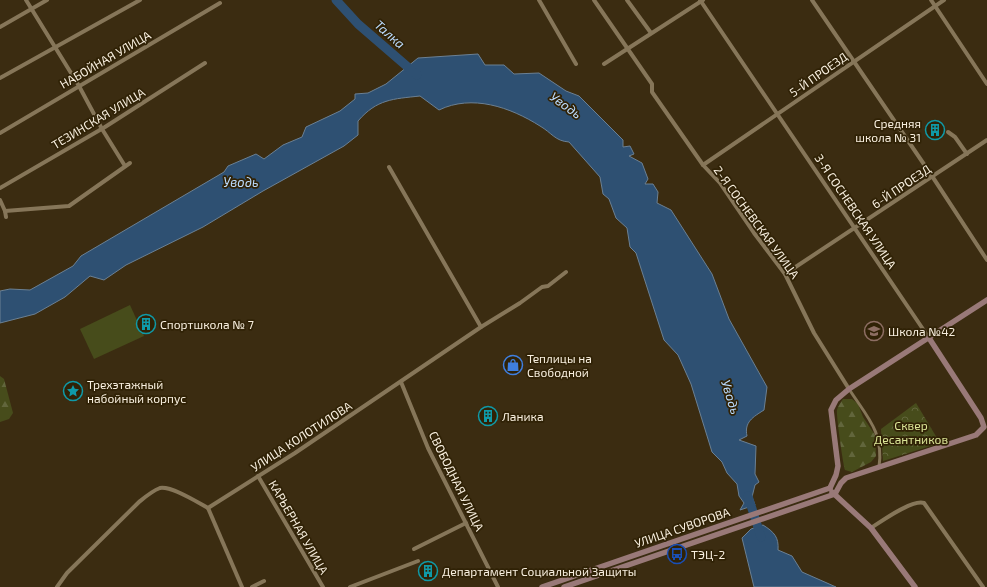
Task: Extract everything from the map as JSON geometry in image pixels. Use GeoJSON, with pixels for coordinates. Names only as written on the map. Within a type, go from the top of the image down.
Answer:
{"type":"FeatureCollection","features":[{"type":"Feature","properties":{"kind":"main road"},"geometry":{"type":"LineString","coordinates":[[915,587],[871,528],[830,488],[838,466],[831,410],[836,400],[850,389],[987,300]]}},
{"type":"Feature","properties":{"kind":"main road","name":"3-Я СОСНЕВСКАЯ УЛИЦА"},"geometry":{"type":"LineString","coordinates":[[879,467],[976,435],[984,427],[981,418],[929,338]]}},
{"type":"Feature","properties":{"kind":"main road"},"geometry":{"type":"LineString","coordinates":[[835,494],[841,483],[846,478],[879,467]]}},
{"type":"Feature","properties":{"kind":"main road","name":"УЛИЦА СУВОРОВА"},"geometry":{"type":"LineString","coordinates":[[542,587],[830,488]]}},
{"type":"Feature","properties":{"kind":"main road","name":"УЛИЦА СУВОРОВА"},"geometry":{"type":"LineString","coordinates":[[564,587],[835,494]]}},
{"type":"Feature","properties":{"kind":"street"},"geometry":{"type":"LineString","coordinates":[[26,0],[79,86],[102,129],[125,166]]}},
{"type":"Feature","properties":{"kind":"street"},"geometry":{"type":"LineString","coordinates":[[0,27],[48,0]]}},
{"type":"Feature","properties":{"kind":"street"},"geometry":{"type":"LineString","coordinates":[[0,78],[140,0]]}},
{"type":"Feature","properties":{"kind":"street"},"geometry":{"type":"LineString","coordinates":[[539,0],[576,64]]}},
{"type":"Feature","properties":{"kind":"street","name":"2-Я СОСНЕВСКАЯ УЛИЦА"},"geometry":{"type":"LineString","coordinates":[[594,0],[652,84],[652,92],[703,165],[720,183],[754,233],[785,274],[814,333],[878,434],[881,452],[879,467]]}},
{"type":"Feature","properties":{"kind":"street"},"geometry":{"type":"LineString","coordinates":[[627,0],[651,33]]}},
{"type":"Feature","properties":{"kind":"street"},"geometry":{"type":"LineString","coordinates":[[604,64],[701,0]]}},
{"type":"Feature","properties":{"kind":"street","name":"3-Я СОСНЕВСКАЯ УЛИЦА"},"geometry":{"type":"LineString","coordinates":[[701,0],[929,338]]}},
{"type":"Feature","properties":{"kind":"street"},"geometry":{"type":"LineString","coordinates":[[812,0],[932,176],[987,260]]}},
{"type":"Feature","properties":{"kind":"street"},"geometry":{"type":"LineString","coordinates":[[931,0],[987,84]]}},
{"type":"Feature","properties":{"kind":"street","name":"5-Й ПРОЕЗД"},"geometry":{"type":"LineString","coordinates":[[703,165],[944,0]]}},
{"type":"Feature","properties":{"kind":"street","name":"НАБОЙНАЯ УЛИЦА"},"geometry":{"type":"LineString","coordinates":[[0,133],[220,3]]}},
{"type":"Feature","properties":{"kind":"street","name":"ТЕЗИНСКАЯ УЛИЦА"},"geometry":{"type":"LineString","coordinates":[[0,188],[102,129],[205,63]]}},
{"type":"Feature","properties":{"kind":"street"},"geometry":{"type":"LineString","coordinates":[[948,132],[955,137],[967,154]]}},
{"type":"Feature","properties":{"kind":"street","name":"6-Й ПРОЕЗД"},"geometry":{"type":"LineString","coordinates":[[785,274],[987,140]]}},
{"type":"Feature","properties":{"kind":"street"},"geometry":{"type":"LineString","coordinates":[[5,211],[69,206],[130,163]]}},
{"type":"Feature","properties":{"kind":"street"},"geometry":{"type":"LineString","coordinates":[[388,167],[481,327]]}},
{"type":"Feature","properties":{"kind":"street"},"geometry":{"type":"LineString","coordinates":[[0,200],[6,217]]}},
{"type":"Feature","properties":{"kind":"street","name":"УЛИЦА КОЛОТИЛОВА"},"geometry":{"type":"LineString","coordinates":[[208,508],[401,382],[542,287],[548,286],[566,272]]}},
{"type":"Feature","properties":{"kind":"street","name":"СВОБОДНАЯ УЛИЦА"},"geometry":{"type":"LineString","coordinates":[[401,382],[428,448],[498,587]]}},
{"type":"Feature","properties":{"kind":"street","name":"КАРЬЕРНАЯ УЛИЦА"},"geometry":{"type":"LineString","coordinates":[[258,476],[323,587]]}},
{"type":"Feature","properties":{"kind":"street"},"geometry":{"type":"LineString","coordinates":[[58,587],[67,573],[139,502],[151,492],[162,488],[173,490],[208,508],[242,587]]}},
{"type":"Feature","properties":{"kind":"street"},"geometry":{"type":"LineString","coordinates":[[871,528],[901,509],[920,502],[924,503],[983,587]]}},
{"type":"Feature","properties":{"kind":"street"},"geometry":{"type":"LineString","coordinates":[[414,549],[466,523]]}},
{"type":"Feature","properties":{"kind":"street"},"geometry":{"type":"LineString","coordinates":[[350,587],[418,561]]}},
{"type":"Feature","properties":{"kind":"street"},"geometry":{"type":"LineString","coordinates":[[252,587],[264,581]]}},
{"type":"Feature","properties":{"kind":"green space"},"geometry":{"type":"Polygon","coordinates":[[[130,305],[144,336],[94,359],[80,329],[130,305]]]}},
{"type":"Feature","properties":{"kind":"green space"},"geometry":{"type":"Polygon","coordinates":[[[0,376],[4,379],[13,413],[9,419],[0,422],[0,376]]]}},
{"type":"Feature","properties":{"kind":"green space"},"geometry":{"type":"Polygon","coordinates":[[[843,399],[852,399],[858,404],[863,417],[875,435],[876,456],[871,462],[852,472],[845,470],[837,413],[843,399]]]}},
{"type":"Feature","properties":{"kind":"green space","name":"Сквер Десантников"},"geometry":{"type":"Polygon","coordinates":[[[916,403],[940,443],[883,461],[881,429],[916,403]]]}},
{"type":"Feature","properties":{"kind":"water"},"geometry":{"type":"Polygon","coordinates":[[[478,54],[485,65],[504,65],[514,74],[539,73],[566,91],[579,96],[623,140],[623,147],[630,146],[634,154],[629,156],[642,163],[648,179],[645,184],[653,184],[658,192],[657,203],[671,210],[712,274],[729,319],[767,387],[764,410],[750,420],[746,431],[747,436],[739,440],[756,446],[755,474],[759,482],[755,485],[752,497],[755,505],[740,510],[744,503],[739,496],[737,484],[727,473],[722,462],[712,452],[691,384],[678,355],[664,340],[636,253],[630,247],[627,228],[616,218],[609,199],[603,194],[600,177],[569,142],[560,140],[528,119],[504,108],[478,103],[464,103],[452,105],[439,110],[420,96],[386,101],[372,108],[358,121],[358,135],[344,146],[263,191],[203,227],[126,265],[104,280],[90,276],[65,297],[35,314],[0,323],[0,291],[10,289],[30,290],[73,266],[81,256],[224,172],[228,166],[256,154],[264,159],[283,145],[302,137],[306,127],[340,111],[355,99],[355,94],[368,93],[386,84],[418,58],[478,54]]]}},
{"type":"Feature","properties":{"kind":"water"},"geometry":{"type":"Polygon","coordinates":[[[763,525],[777,538],[778,550],[792,556],[802,572],[836,587],[754,587],[742,538],[751,529],[763,525]]]}},
{"type":"Feature","properties":{"kind":"waterway","name":"Талка"},"geometry":{"type":"LineString","coordinates":[[336,0],[358,24],[417,75]]}},
{"type":"Feature","properties":{"kind":"waterway","name":"Уводь"},"geometry":{"type":"LineString","coordinates":[[748,496],[761,537]]}},
{"type":"Feature","properties":{"kind":"place","name":"Средняя школа № 31"},"geometry":{"type":"Point","coordinates":[935,130]}},
{"type":"Feature","properties":{"kind":"place","name":"Спортшкола № 7"},"geometry":{"type":"Point","coordinates":[146,324]}},
{"type":"Feature","properties":{"kind":"place","name":"Школа №42"},"geometry":{"type":"Point","coordinates":[874,331]}},
{"type":"Feature","properties":{"kind":"place","name":"Теплицы на Свободной"},"geometry":{"type":"Point","coordinates":[513,365]}},
{"type":"Feature","properties":{"kind":"place","name":"Трехэтажный набойный корпус"},"geometry":{"type":"Point","coordinates":[73,391]}},
{"type":"Feature","properties":{"kind":"place","name":"Ланика"},"geometry":{"type":"Point","coordinates":[488,416]}},
{"type":"Feature","properties":{"kind":"place","name":"ТЭЦ-2"},"geometry":{"type":"Point","coordinates":[677,554]}},
{"type":"Feature","properties":{"kind":"place","name":"Департамент Социальной Защиты"},"geometry":{"type":"Point","coordinates":[428,571]}}]}
